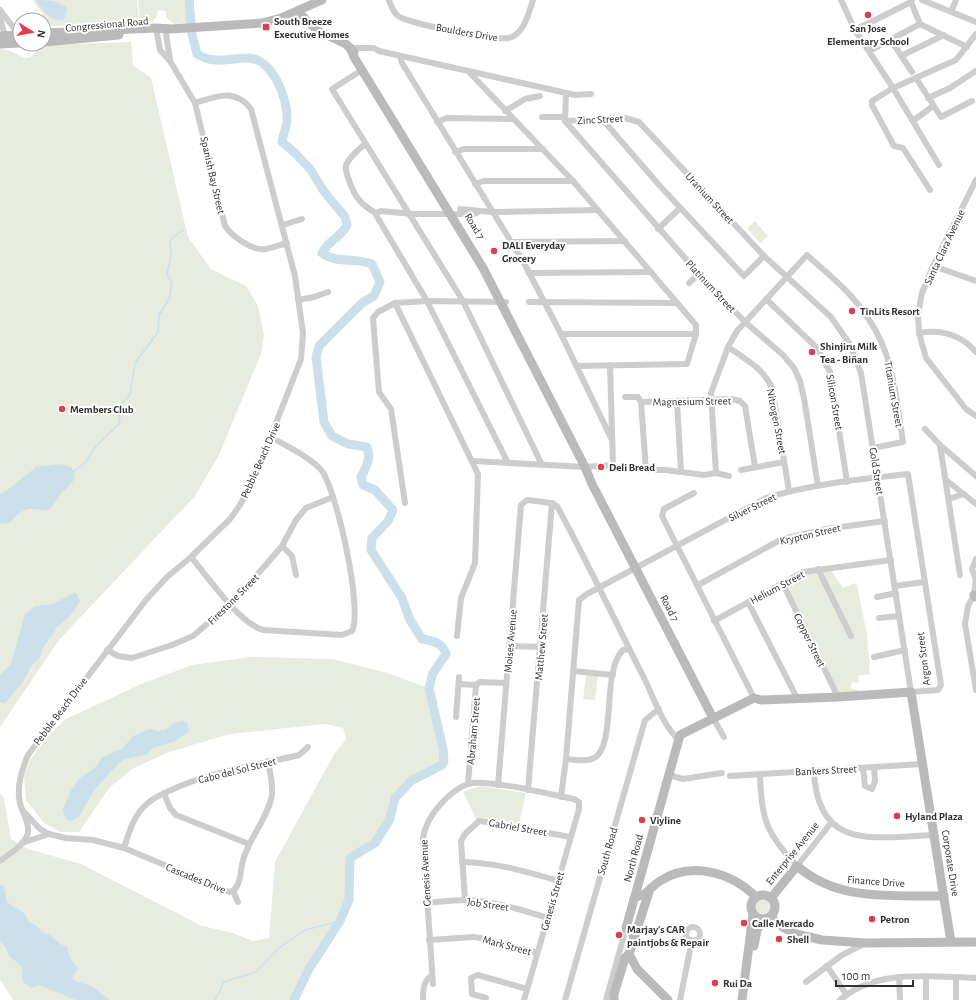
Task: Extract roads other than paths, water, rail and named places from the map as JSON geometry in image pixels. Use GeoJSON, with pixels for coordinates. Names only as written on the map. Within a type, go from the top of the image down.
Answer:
{"type":"FeatureCollection","features":[{"type":"Feature","properties":{"kind":"street","name":"Congressional Road"},"geometry":{"type":"LineString","coordinates":[[52,33],[166,29],[262,22],[301,11],[322,0]]}},
{"type":"Feature","properties":{"kind":"street","name":"Boulders Drive"},"geometry":{"type":"LineString","coordinates":[[389,0],[391,8],[397,15],[410,21],[469,34],[502,38],[511,38],[519,32],[533,0]]}},
{"type":"Feature","properties":{"kind":"street"},"geometry":{"type":"LineString","coordinates":[[841,0],[855,30],[893,88],[939,165]]}},
{"type":"Feature","properties":{"kind":"street"},"geometry":{"type":"LineString","coordinates":[[922,0],[976,22]]}},
{"type":"Feature","properties":{"kind":"street"},"geometry":{"type":"LineString","coordinates":[[951,12],[956,0]]}},
{"type":"Feature","properties":{"kind":"street"},"geometry":{"type":"LineString","coordinates":[[855,30],[911,1],[920,24],[967,47]]}},
{"type":"Feature","properties":{"kind":"street"},"geometry":{"type":"LineString","coordinates":[[0,10],[12,27]]}},
{"type":"Feature","properties":{"kind":"street","name":"Road 7"},"geometry":{"type":"LineString","coordinates":[[301,11],[315,28],[350,48],[356,54],[451,212],[503,302],[586,467],[592,484],[596,489],[724,738]]}},
{"type":"Feature","properties":{"kind":"street"},"geometry":{"type":"LineString","coordinates":[[0,18],[3,40]]}},
{"type":"Feature","properties":{"kind":"street"},"geometry":{"type":"LineString","coordinates":[[869,51],[920,24]]}},
{"type":"Feature","properties":{"kind":"street","name":"Congressional Road"},"geometry":{"type":"LineString","coordinates":[[52,41],[166,29]]}},
{"type":"Feature","properties":{"kind":"street","name":"Spanish Bay Street"},"geometry":{"type":"LineString","coordinates":[[166,29],[160,50],[170,62],[195,103],[225,226],[229,231],[257,249],[264,249],[287,243]]}},
{"type":"Feature","properties":{"kind":"street"},"geometry":{"type":"LineString","coordinates":[[930,190],[903,148],[894,146],[871,103],[872,100],[893,88],[956,60],[976,34]]}},
{"type":"Feature","properties":{"kind":"street"},"geometry":{"type":"LineString","coordinates":[[902,56],[944,36]]}},
{"type":"Feature","properties":{"kind":"street"},"geometry":{"type":"LineString","coordinates":[[890,40],[912,72]]}},
{"type":"Feature","properties":{"kind":"street","name":"Road 7"},"geometry":{"type":"LineString","coordinates":[[350,48],[362,70],[451,212]]}},
{"type":"Feature","properties":{"kind":"street"},"geometry":{"type":"LineString","coordinates":[[350,48],[374,48],[379,51],[470,73],[566,93],[591,94]]}},
{"type":"Feature","properties":{"kind":"street"},"geometry":{"type":"LineString","coordinates":[[400,56],[402,63],[455,152],[512,242],[561,334],[612,440]]}},
{"type":"Feature","properties":{"kind":"street"},"geometry":{"type":"LineString","coordinates":[[362,70],[332,88],[365,144],[463,301],[542,465]]}},
{"type":"Feature","properties":{"kind":"street"},"geometry":{"type":"LineString","coordinates":[[928,98],[950,88],[976,71]]}},
{"type":"Feature","properties":{"kind":"street"},"geometry":{"type":"LineString","coordinates":[[470,73],[512,119],[573,181],[696,325],[696,334],[686,364],[576,366]]}},
{"type":"Feature","properties":{"kind":"street"},"geometry":{"type":"LineString","coordinates":[[916,78],[941,117],[972,101]]}},
{"type":"Feature","properties":{"kind":"street"},"geometry":{"type":"LineString","coordinates":[[565,119],[566,93]]}},
{"type":"Feature","properties":{"kind":"street","name":"Pebble Beach Drive"},"geometry":{"type":"LineString","coordinates":[[22,843],[28,832],[28,827],[22,811],[20,800],[20,780],[28,755],[106,650],[167,577],[191,557],[230,518],[240,505],[250,488],[301,359],[303,333],[287,243],[247,98],[230,95],[209,98],[195,103]]}},
{"type":"Feature","properties":{"kind":"street"},"geometry":{"type":"LineString","coordinates":[[505,111],[525,99],[540,96]]}},
{"type":"Feature","properties":{"kind":"street"},"geometry":{"type":"LineString","coordinates":[[913,121],[933,106]]}},
{"type":"Feature","properties":{"kind":"street","name":"Zinc Street"},"geometry":{"type":"LineString","coordinates":[[542,117],[565,119],[634,119]]}},
{"type":"Feature","properties":{"kind":"street"},"geometry":{"type":"LineString","coordinates":[[437,122],[447,118],[512,119]]}},
{"type":"Feature","properties":{"kind":"street","name":"Platinum Street"},"geometry":{"type":"LineString","coordinates":[[565,119],[658,229],[699,274],[745,322],[783,355],[794,368],[800,381],[818,486]]}},
{"type":"Feature","properties":{"kind":"street"},"geometry":{"type":"LineString","coordinates":[[602,119],[680,208],[744,276],[764,256]]}},
{"type":"Feature","properties":{"kind":"street","name":"Uranium Street"},"geometry":{"type":"LineString","coordinates":[[634,119],[643,125],[764,256],[786,277]]}},
{"type":"Feature","properties":{"kind":"street"},"geometry":{"type":"LineString","coordinates":[[365,144],[354,154],[346,165],[346,172],[353,193],[363,205],[376,213],[377,219],[427,301],[508,462]]}},
{"type":"Feature","properties":{"kind":"street"},"geometry":{"type":"LineString","coordinates":[[455,152],[464,149],[543,149]]}},
{"type":"Feature","properties":{"kind":"street"},"geometry":{"type":"LineString","coordinates":[[475,184],[484,180],[573,181]]}},
{"type":"Feature","properties":{"kind":"street","name":"Santa Clara Avenue"},"geometry":{"type":"LineString","coordinates":[[976,180],[933,266],[922,294],[918,315],[920,333],[926,358],[966,409],[976,416]]}},
{"type":"Feature","properties":{"kind":"street"},"geometry":{"type":"LineString","coordinates":[[658,229],[680,208]]}},
{"type":"Feature","properties":{"kind":"street"},"geometry":{"type":"LineString","coordinates":[[376,213],[381,211],[413,214],[451,212],[474,214],[478,212],[598,210]]}},
{"type":"Feature","properties":{"kind":"street"},"geometry":{"type":"LineString","coordinates":[[283,225],[302,219]]}},
{"type":"Feature","properties":{"kind":"street"},"geometry":{"type":"LineString","coordinates":[[512,242],[625,242]]}},
{"type":"Feature","properties":{"kind":"street","name":"Titanium Street"},"geometry":{"type":"LineString","coordinates":[[786,277],[807,255],[850,295],[868,317],[882,340],[892,376],[903,442],[873,448]]}},
{"type":"Feature","properties":{"kind":"street"},"geometry":{"type":"LineString","coordinates":[[933,266],[976,280]]}},
{"type":"Feature","properties":{"kind":"street"},"geometry":{"type":"LineString","coordinates":[[529,273],[651,272]]}},
{"type":"Feature","properties":{"kind":"street"},"geometry":{"type":"LineString","coordinates":[[689,283],[699,274]]}},
{"type":"Feature","properties":{"kind":"street"},"geometry":{"type":"LineString","coordinates":[[716,473],[711,400],[714,383],[728,346],[737,331],[786,277]]}},
{"type":"Feature","properties":{"kind":"street","name":"Gold Street"},"geometry":{"type":"LineString","coordinates":[[786,277],[831,317],[841,329],[849,343],[861,373],[911,692]]}},
{"type":"Feature","properties":{"kind":"street"},"geometry":{"type":"LineString","coordinates":[[298,300],[314,297],[328,292]]}},
{"type":"Feature","properties":{"kind":"street","name":"Silicon Street"},"geometry":{"type":"LineString","coordinates":[[766,299],[817,348],[830,372],[848,482]]}},
{"type":"Feature","properties":{"kind":"street"},"geometry":{"type":"LineString","coordinates":[[405,503],[391,409],[378,392],[373,318],[378,312],[394,303],[427,301],[503,302]]}},
{"type":"Feature","properties":{"kind":"street"},"geometry":{"type":"LineString","coordinates":[[529,302],[676,303]]}},
{"type":"Feature","properties":{"kind":"street"},"geometry":{"type":"LineString","coordinates":[[394,303],[473,461],[478,474],[475,563],[461,598],[457,636]]}},
{"type":"Feature","properties":{"kind":"street"},"geometry":{"type":"LineString","coordinates":[[920,333],[932,330],[945,332],[970,346],[976,352]]}},
{"type":"Feature","properties":{"kind":"street"},"geometry":{"type":"LineString","coordinates":[[561,334],[696,334]]}},
{"type":"Feature","properties":{"kind":"street","name":"Nitrogen Street"},"geometry":{"type":"LineString","coordinates":[[728,346],[758,369],[769,382],[773,395],[789,491]]}},
{"type":"Feature","properties":{"kind":"street"},"geometry":{"type":"LineString","coordinates":[[473,461],[586,467],[613,465],[610,365]]}},
{"type":"Feature","properties":{"kind":"street","name":"Magnesium Street"},"geometry":{"type":"LineString","coordinates":[[625,397],[638,397],[641,402],[731,399],[743,403],[755,467]]}},
{"type":"Feature","properties":{"kind":"street"},"geometry":{"type":"LineString","coordinates":[[677,401],[681,472]]}},
{"type":"Feature","properties":{"kind":"street"},"geometry":{"type":"LineString","coordinates":[[641,402],[646,470],[666,470],[704,474],[716,473],[729,476]]}},
{"type":"Feature","properties":{"kind":"street"},"geometry":{"type":"LineString","coordinates":[[925,429],[940,446],[976,476]]}},
{"type":"Feature","properties":{"kind":"street"},"geometry":{"type":"LineString","coordinates":[[191,557],[230,604],[249,624],[263,630],[342,635],[352,631],[355,620],[349,562],[333,497],[323,473],[318,467],[271,437]]}},
{"type":"Feature","properties":{"kind":"street"},"geometry":{"type":"LineString","coordinates":[[940,446],[960,575]]}},
{"type":"Feature","properties":{"kind":"street"},"geometry":{"type":"LineString","coordinates":[[740,470],[784,462]]}},
{"type":"Feature","properties":{"kind":"street","name":"Argon Street"},"geometry":{"type":"LineString","coordinates":[[713,718],[754,698],[838,698],[938,690],[941,685],[908,474],[878,477]]}},
{"type":"Feature","properties":{"kind":"street","name":"Silver Street"},"geometry":{"type":"LineString","coordinates":[[573,671],[579,600],[600,587],[766,498],[789,491],[878,477]]}},
{"type":"Feature","properties":{"kind":"street"},"geometry":{"type":"LineString","coordinates":[[946,480],[976,504]]}},
{"type":"Feature","properties":{"kind":"street"},"geometry":{"type":"LineString","coordinates":[[694,493],[662,512],[662,516],[754,698]]}},
{"type":"Feature","properties":{"kind":"street"},"geometry":{"type":"LineString","coordinates":[[949,499],[964,494]]}},
{"type":"Feature","properties":{"kind":"street","name":"Firestone Street"},"geometry":{"type":"LineString","coordinates":[[106,650],[118,656],[132,658],[184,641],[200,631],[230,604],[282,546],[296,520],[306,508],[333,497]]}},
{"type":"Feature","properties":{"kind":"street","name":"Moises Avenue"},"geometry":{"type":"LineString","coordinates":[[498,785],[521,505],[527,500],[552,503]]}},
{"type":"Feature","properties":{"kind":"street"},"geometry":{"type":"LineString","coordinates":[[552,503],[557,506],[600,587],[629,649],[673,734],[678,739],[684,733],[713,718]]}},
{"type":"Feature","properties":{"kind":"street","name":"Matthew Street"},"geometry":{"type":"LineString","coordinates":[[528,790],[552,503]]}},
{"type":"Feature","properties":{"kind":"street","name":"Krypton Street"},"geometry":{"type":"LineString","coordinates":[[698,585],[782,539],[826,529],[885,521]]}},
{"type":"Feature","properties":{"kind":"street"},"geometry":{"type":"LineString","coordinates":[[282,546],[292,556],[296,574]]}},
{"type":"Feature","properties":{"kind":"street"},"geometry":{"type":"LineString","coordinates":[[976,559],[972,569],[976,579],[975,596],[968,606],[965,624],[976,687]]}},
{"type":"Feature","properties":{"kind":"street","name":"Helium Street"},"geometry":{"type":"LineString","coordinates":[[714,621],[782,582],[803,572],[891,560]]}},
{"type":"Feature","properties":{"kind":"street"},"geometry":{"type":"LineString","coordinates":[[818,569],[850,636]]}},
{"type":"Feature","properties":{"kind":"street","name":"Copper Street"},"geometry":{"type":"LineString","coordinates":[[782,582],[838,698]]}},
{"type":"Feature","properties":{"kind":"street"},"geometry":{"type":"LineString","coordinates":[[895,586],[924,582]]}},
{"type":"Feature","properties":{"kind":"street"},"geometry":{"type":"LineString","coordinates":[[877,597],[896,593]]}},
{"type":"Feature","properties":{"kind":"street"},"geometry":{"type":"LineString","coordinates":[[748,602],[797,698]]}},
{"type":"Feature","properties":{"kind":"street"},"geometry":{"type":"LineString","coordinates":[[878,618],[900,616]]}},
{"type":"Feature","properties":{"kind":"street"},"geometry":{"type":"LineString","coordinates":[[969,645],[976,644]]}},
{"type":"Feature","properties":{"kind":"street"},"geometry":{"type":"LineString","coordinates":[[510,646],[541,647]]}},
{"type":"Feature","properties":{"kind":"street"},"geometry":{"type":"LineString","coordinates":[[566,759],[584,760],[594,758],[600,752],[606,730],[614,662],[623,650],[629,649]]}},
{"type":"Feature","properties":{"kind":"street"},"geometry":{"type":"LineString","coordinates":[[874,657],[905,650]]}},
{"type":"Feature","properties":{"kind":"street"},"geometry":{"type":"LineString","coordinates":[[468,784],[498,785],[561,796],[566,759],[573,671],[613,675]]}},
{"type":"Feature","properties":{"kind":"street"},"geometry":{"type":"LineString","coordinates":[[456,718],[459,680],[476,685]]}},
{"type":"Feature","properties":{"kind":"street","name":"Abraham Street"},"geometry":{"type":"LineString","coordinates":[[468,784],[476,685],[480,682],[506,683]]}},
{"type":"Feature","properties":{"kind":"street","name":"Corporate Drive"},"geometry":{"type":"LineString","coordinates":[[911,692],[951,942]]}},
{"type":"Feature","properties":{"kind":"street","name":"South Road"},"geometry":{"type":"LineString","coordinates":[[565,1000],[645,720],[659,709]]}},
{"type":"Feature","properties":{"kind":"street","name":"North Road"},"geometry":{"type":"LineString","coordinates":[[606,1000],[678,739]]}},
{"type":"Feature","properties":{"kind":"street","name":"Cabo del Sol Street"},"geometry":{"type":"LineString","coordinates":[[124,848],[130,828],[141,810],[148,803],[164,793],[179,786],[224,771],[298,755],[308,748]]}},
{"type":"Feature","properties":{"kind":"street","name":"Cascades Drive"},"geometry":{"type":"LineString","coordinates":[[49,834],[66,838],[93,840],[124,848],[229,892],[233,891],[239,884],[244,858],[249,844],[270,804],[273,786],[268,761]]}},
{"type":"Feature","properties":{"kind":"street","name":"Bankers Street"},"geometry":{"type":"LineString","coordinates":[[730,776],[814,772],[922,764]]}},
{"type":"Feature","properties":{"kind":"street"},"geometry":{"type":"LineString","coordinates":[[863,768],[865,786],[872,789],[875,781],[874,767]]}},
{"type":"Feature","properties":{"kind":"street"},"geometry":{"type":"LineString","coordinates":[[814,772],[818,800],[821,808],[831,823],[843,831],[862,836],[934,835]]}},
{"type":"Feature","properties":{"kind":"street"},"geometry":{"type":"LineString","coordinates":[[669,775],[683,779],[722,773]]}},
{"type":"Feature","properties":{"kind":"street","name":"Finance Drive"},"geometry":{"type":"LineString","coordinates":[[760,774],[761,804],[767,826],[774,840],[808,876],[842,891],[874,895],[944,896]]}},
{"type":"Feature","properties":{"kind":"street","name":"Genesis Avenue"},"geometry":{"type":"LineString","coordinates":[[433,984],[426,904],[423,838],[424,830],[432,814],[444,800],[468,784]]}},
{"type":"Feature","properties":{"kind":"street"},"geometry":{"type":"LineString","coordinates":[[164,793],[172,812],[179,817],[249,844]]}},
{"type":"Feature","properties":{"kind":"street","name":"Genesis Street"},"geometry":{"type":"LineString","coordinates":[[524,1000],[579,802],[574,798],[561,796]]}},
{"type":"Feature","properties":{"kind":"street"},"geometry":{"type":"LineString","coordinates":[[22,811],[40,829],[49,834]]}},
{"type":"Feature","properties":{"kind":"street","name":"Gabriel Street"},"geometry":{"type":"LineString","coordinates":[[465,900],[461,841],[465,834],[479,821],[570,837]]}},
{"type":"Feature","properties":{"kind":"street","name":"Enterprise Avenue"},"geometry":{"type":"LineString","coordinates":[[771,898],[831,823]]}},
{"type":"Feature","properties":{"kind":"street"},"geometry":{"type":"LineString","coordinates":[[0,861],[22,843],[49,834]]}},
{"type":"Feature","properties":{"kind":"street"},"geometry":{"type":"LineString","coordinates":[[462,862],[510,866],[558,881]]}},
{"type":"Feature","properties":{"kind":"street"},"geometry":{"type":"LineString","coordinates":[[635,897],[642,897],[668,876],[680,872],[704,870],[728,877],[756,897]]}},
{"type":"Feature","properties":{"kind":"street"},"geometry":{"type":"LineString","coordinates":[[615,1000],[614,994],[625,958],[629,954],[650,889]]}},
{"type":"Feature","properties":{"kind":"street"},"geometry":{"type":"LineString","coordinates":[[233,891],[238,902]]}},
{"type":"Feature","properties":{"kind":"street"},"geometry":{"type":"LineString","coordinates":[[742,1000],[753,914],[750,906],[756,897],[764,895],[771,898],[775,906],[774,912],[766,918],[756,930],[747,1000]]}},
{"type":"Feature","properties":{"kind":"street","name":"Job Street"},"geometry":{"type":"LineString","coordinates":[[426,904],[465,900],[498,904],[548,918]]}},
{"type":"Feature","properties":{"kind":"street"},"geometry":{"type":"LineString","coordinates":[[753,914],[766,918],[805,937],[822,940],[866,943],[976,942]]}},
{"type":"Feature","properties":{"kind":"street"},"geometry":{"type":"LineString","coordinates":[[626,928],[631,931],[634,937]]}},
{"type":"Feature","properties":{"kind":"street","name":"Mark Street"},"geometry":{"type":"LineString","coordinates":[[429,940],[474,937],[537,953]]}},
{"type":"Feature","properties":{"kind":"street"},"geometry":{"type":"LineString","coordinates":[[680,1000],[692,940]]}},
{"type":"Feature","properties":{"kind":"street"},"geometry":{"type":"LineString","coordinates":[[806,982],[842,955],[866,943]]}},
{"type":"Feature","properties":{"kind":"street"},"geometry":{"type":"LineString","coordinates":[[629,954],[637,969],[668,1000]]}},
{"type":"Feature","properties":{"kind":"street"},"geometry":{"type":"LineString","coordinates":[[827,966],[846,994]]}},
{"type":"Feature","properties":{"kind":"street"},"geometry":{"type":"LineString","coordinates":[[615,1000],[626,971],[629,969],[637,969]]}},
{"type":"Feature","properties":{"kind":"street"},"geometry":{"type":"LineString","coordinates":[[423,1000],[424,983],[432,975]]}},
{"type":"Feature","properties":{"kind":"street"},"geometry":{"type":"LineString","coordinates":[[486,998],[472,994],[471,978],[478,975],[527,989]]}},
{"type":"Feature","properties":{"kind":"street"},"geometry":{"type":"LineString","coordinates":[[899,977],[900,1000]]}},
{"type":"Feature","properties":{"kind":"street"},"geometry":{"type":"LineString","coordinates":[[840,1000],[846,994],[869,982],[899,977],[976,978]]}},
{"type":"Feature","properties":{"kind":"street"},"geometry":{"type":"LineString","coordinates":[[926,977],[926,1000]]}},
{"type":"Feature","properties":{"kind":"street"},"geometry":{"type":"LineString","coordinates":[[956,978],[956,1000]]}},
{"type":"Feature","properties":{"kind":"water"},"geometry":{"type":"Polygon","coordinates":[[[36,0],[60,3],[67,8],[65,19],[56,20],[52,18],[52,12],[44,12],[36,0]]]}},
{"type":"Feature","properties":{"kind":"water"},"geometry":{"type":"Polygon","coordinates":[[[60,464],[71,467],[75,475],[70,485],[51,508],[44,510],[34,509],[23,511],[9,523],[0,524],[0,494],[5,492],[36,467],[60,464]]]}},
{"type":"Feature","properties":{"kind":"water"},"geometry":{"type":"Polygon","coordinates":[[[74,593],[77,594],[80,601],[78,605],[69,617],[57,627],[45,644],[39,659],[33,664],[22,683],[5,703],[0,702],[0,675],[11,664],[25,614],[35,606],[53,604],[74,593]]]}},
{"type":"Feature","properties":{"kind":"water"},"geometry":{"type":"Polygon","coordinates":[[[182,721],[187,722],[189,732],[173,742],[153,748],[146,755],[124,759],[95,789],[79,817],[71,821],[65,819],[63,809],[71,790],[80,778],[95,768],[102,757],[123,748],[132,737],[138,734],[150,729],[158,731],[165,730],[174,723],[182,721]]]}},
{"type":"Feature","properties":{"kind":"water"},"geometry":{"type":"Polygon","coordinates":[[[0,885],[4,887],[7,902],[23,912],[29,922],[36,925],[42,932],[50,935],[60,944],[67,946],[70,958],[78,968],[72,978],[93,987],[111,1000],[76,1000],[39,985],[32,988],[24,982],[22,979],[22,966],[9,956],[6,947],[0,942],[0,885]]]}},
{"type":"Feature","properties":{"kind":"waterway"},"geometry":{"type":"LineString","coordinates":[[189,0],[192,34],[197,54],[216,60],[247,58],[256,59],[264,64],[276,80],[285,100],[287,110],[287,122],[282,142],[310,169],[323,190],[345,217],[347,225],[322,253],[333,258],[372,264],[380,282],[374,296],[362,303],[319,346],[316,357],[324,422],[332,436],[348,444],[367,447],[369,455],[368,462],[361,477],[363,485],[375,490],[393,510],[388,521],[372,538],[371,550],[402,598],[410,620],[422,639],[433,641],[440,645],[446,654],[433,673],[429,688],[443,749],[444,761],[442,765],[411,781],[395,798],[390,819],[375,843],[350,858],[349,900],[340,921],[309,969],[294,1000]]}},
{"type":"Feature","properties":{"kind":"waterway"},"geometry":{"type":"LineString","coordinates":[[74,471],[86,462],[96,446],[119,424],[120,420],[117,409],[130,395],[135,363],[158,332],[159,315],[169,299],[172,284],[167,274],[171,256],[170,243],[173,237],[183,230]]}},
{"type":"Feature","properties":{"kind":"waterway"},"geometry":{"type":"LineString","coordinates":[[215,1000],[224,982],[256,972],[279,948],[305,930],[340,921]]}},
{"type":"Feature","properties":{"kind":"place","name":"San Jose Elementary School"},"geometry":{"type":"Point","coordinates":[868,15]}},
{"type":"Feature","properties":{"kind":"place","name":"South Breeze Executive Homes"},"geometry":{"type":"Point","coordinates":[266,27]}},
{"type":"Feature","properties":{"kind":"place","name":"DALI Everyday Grocery"},"geometry":{"type":"Point","coordinates":[494,251]}},
{"type":"Feature","properties":{"kind":"place","name":"TinLits Resort"},"geometry":{"type":"Point","coordinates":[852,311]}},
{"type":"Feature","properties":{"kind":"place","name":"Shinjiru Milk Tea - Biñan"},"geometry":{"type":"Point","coordinates":[812,352]}},
{"type":"Feature","properties":{"kind":"place","name":"Members Club"},"geometry":{"type":"Point","coordinates":[62,409]}},
{"type":"Feature","properties":{"kind":"place","name":"Deli Bread"},"geometry":{"type":"Point","coordinates":[601,467]}},
{"type":"Feature","properties":{"kind":"place","name":"Hyland Plaza"},"geometry":{"type":"Point","coordinates":[897,816]}},
{"type":"Feature","properties":{"kind":"place","name":"Viyline"},"geometry":{"type":"Point","coordinates":[642,820]}},
{"type":"Feature","properties":{"kind":"place","name":"Petron"},"geometry":{"type":"Point","coordinates":[872,919]}},
{"type":"Feature","properties":{"kind":"place","name":"Calle Mercado"},"geometry":{"type":"Point","coordinates":[744,923]}},
{"type":"Feature","properties":{"kind":"place","name":"Marjay's CAR paintjobs & Repair"},"geometry":{"type":"Point","coordinates":[619,935]}},
{"type":"Feature","properties":{"kind":"place","name":"Shell"},"geometry":{"type":"Point","coordinates":[779,939]}},
{"type":"Feature","properties":{"kind":"place","name":"Rui Da"},"geometry":{"type":"Point","coordinates":[715,983]}}]}
